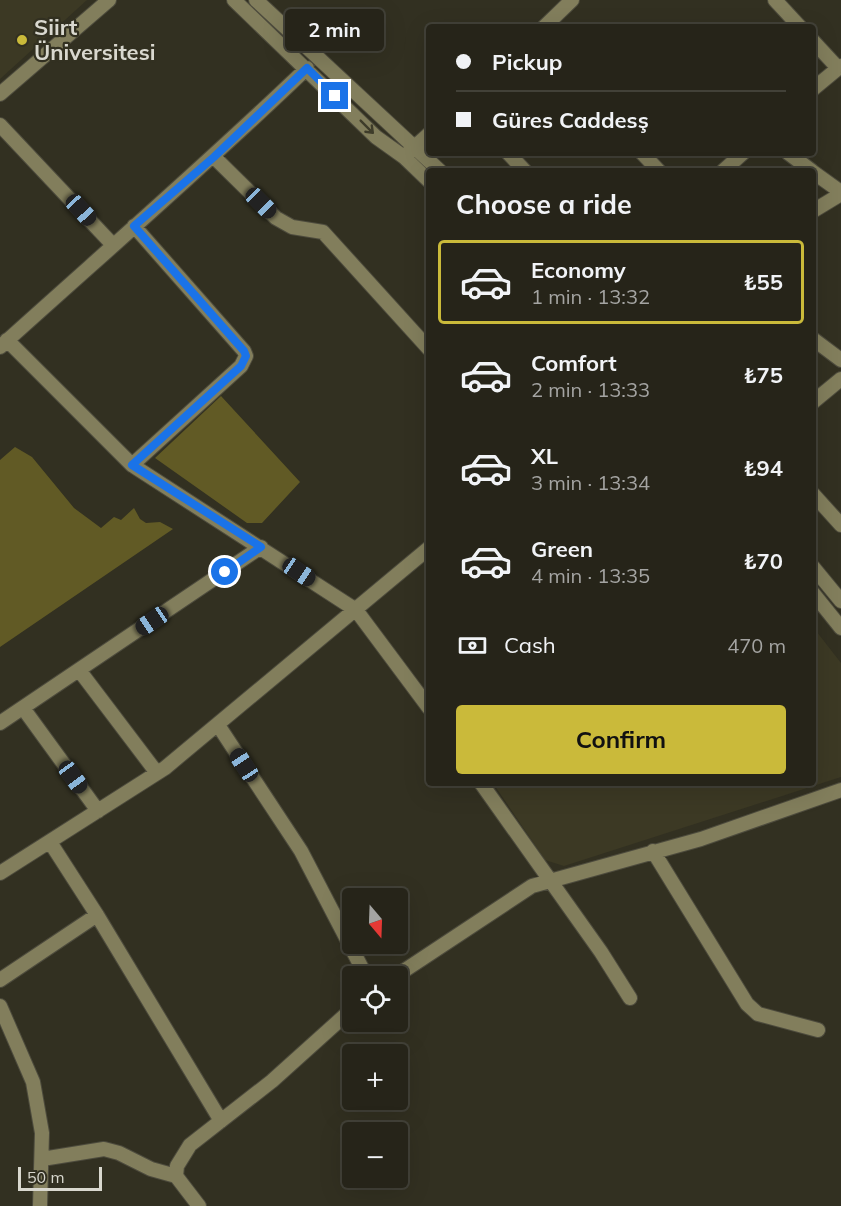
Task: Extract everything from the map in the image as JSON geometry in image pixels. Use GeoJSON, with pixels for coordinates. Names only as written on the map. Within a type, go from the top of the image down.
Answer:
{"type":"FeatureCollection","features":[{"type":"Feature","properties":{"kind":"street"},"geometry":{"type":"LineString","coordinates":[[0,94],[109,0]]}},
{"type":"Feature","properties":{"kind":"street"},"geometry":{"type":"LineString","coordinates":[[234,0],[376,137],[409,152],[435,168]]}},
{"type":"Feature","properties":{"kind":"street"},"geometry":{"type":"LineString","coordinates":[[256,0],[409,152],[426,177]]}},
{"type":"Feature","properties":{"kind":"street"},"geometry":{"type":"LineString","coordinates":[[547,24],[572,0]]}},
{"type":"Feature","properties":{"kind":"street"},"geometry":{"type":"LineString","coordinates":[[775,0],[797,24]]}},
{"type":"Feature","properties":{"kind":"street"},"geometry":{"type":"LineString","coordinates":[[816,44],[839,66],[816,86]]}},
{"type":"Feature","properties":{"kind":"street"},"geometry":{"type":"LineString","coordinates":[[307,68],[214,157],[4,343],[132,465],[356,610],[426,704]]}},
{"type":"Feature","properties":{"kind":"street"},"geometry":{"type":"LineString","coordinates":[[0,124],[113,245]]}},
{"type":"Feature","properties":{"kind":"street"},"geometry":{"type":"LineString","coordinates":[[409,152],[426,137]]}},
{"type":"Feature","properties":{"kind":"street"},"geometry":{"type":"LineString","coordinates":[[511,156],[522,168]]}},
{"type":"Feature","properties":{"kind":"street"},"geometry":{"type":"LineString","coordinates":[[645,156],[655,168]]}},
{"type":"Feature","properties":{"kind":"street"},"geometry":{"type":"LineString","coordinates":[[726,168],[740,156]]}},
{"type":"Feature","properties":{"kind":"street"},"geometry":{"type":"LineString","coordinates":[[792,156],[809,168]]}},
{"type":"Feature","properties":{"kind":"street"},"geometry":{"type":"LineString","coordinates":[[214,157],[276,219],[292,227],[323,232],[426,346]]}},
{"type":"Feature","properties":{"kind":"street"},"geometry":{"type":"LineString","coordinates":[[816,173],[841,193],[816,209]]}},
{"type":"Feature","properties":{"kind":"street"},"geometry":{"type":"LineString","coordinates":[[132,465],[241,366],[246,356],[211,311],[134,226]]}},
{"type":"Feature","properties":{"kind":"street"},"geometry":{"type":"LineString","coordinates":[[816,341],[841,360]]}},
{"type":"Feature","properties":{"kind":"street"},"geometry":{"type":"LineString","coordinates":[[816,400],[841,380]]}},
{"type":"Feature","properties":{"kind":"street"},"geometry":{"type":"LineString","coordinates":[[816,497],[841,525]]}},
{"type":"Feature","properties":{"kind":"street"},"geometry":{"type":"LineString","coordinates":[[0,723],[261,547]]}},
{"type":"Feature","properties":{"kind":"street"},"geometry":{"type":"LineString","coordinates":[[0,873],[157,773],[218,725],[426,551]]}},
{"type":"Feature","properties":{"kind":"street"},"geometry":{"type":"LineString","coordinates":[[816,571],[841,601]]}},
{"type":"Feature","properties":{"kind":"street"},"geometry":{"type":"LineString","coordinates":[[816,597],[841,628]]}},
{"type":"Feature","properties":{"kind":"street"},"geometry":{"type":"LineString","coordinates":[[79,670],[157,773]]}},
{"type":"Feature","properties":{"kind":"street"},"geometry":{"type":"LineString","coordinates":[[23,708],[98,811]]}},
{"type":"Feature","properties":{"kind":"street"},"geometry":{"type":"LineString","coordinates":[[218,725],[301,852],[361,966]]}},
{"type":"Feature","properties":{"kind":"street"},"geometry":{"type":"LineString","coordinates":[[483,786],[547,880],[601,952],[630,998]]}},
{"type":"Feature","properties":{"kind":"street"},"geometry":{"type":"LineString","coordinates":[[408,968],[532,886],[701,839],[841,790]]}},
{"type":"Feature","properties":{"kind":"street"},"geometry":{"type":"LineString","coordinates":[[50,842],[97,915],[220,1121]]}},
{"type":"Feature","properties":{"kind":"street"},"geometry":{"type":"LineString","coordinates":[[652,851],[747,1005],[758,1014],[818,1030]]}},
{"type":"Feature","properties":{"kind":"street"},"geometry":{"type":"LineString","coordinates":[[0,980],[97,915]]}},
{"type":"Feature","properties":{"kind":"street"},"geometry":{"type":"LineString","coordinates":[[0,1006],[33,1082],[42,1133],[40,1206]]}},
{"type":"Feature","properties":{"kind":"street"},"geometry":{"type":"LineString","coordinates":[[176,1176],[177,1166],[190,1145],[272,1081],[342,1018]]}},
{"type":"Feature","properties":{"kind":"street"},"geometry":{"type":"LineString","coordinates":[[42,1159],[105,1149],[119,1153],[151,1170],[176,1176],[199,1206]]}},
{"type":"Feature","properties":{"kind":"shaded area","name":"Siirt Üniversitesi"},"geometry":{"type":"Polygon","coordinates":[[[0,0],[87,0],[0,79],[0,0]]]}},
{"type":"Feature","properties":{"kind":"shaded area"},"geometry":{"type":"Polygon","coordinates":[[[221,396],[300,482],[262,523],[247,523],[155,458],[221,396]]]}},
{"type":"Feature","properties":{"kind":"shaded area"},"geometry":{"type":"Polygon","coordinates":[[[15,447],[32,457],[74,508],[101,528],[114,517],[121,520],[134,508],[140,519],[146,523],[160,522],[173,529],[0,647],[0,460],[15,447]]]}},
{"type":"Feature","properties":{"kind":"shaded area"},"geometry":{"type":"Polygon","coordinates":[[[816,631],[841,663],[841,777],[816,785],[816,631]]]}},
{"type":"Feature","properties":{"kind":"shaded area"},"geometry":{"type":"Polygon","coordinates":[[[495,786],[813,786],[564,866],[545,860],[495,786]]]}},
{"type":"Feature","properties":{"kind":"place","name":"Siirt Üniversitesi"},"geometry":{"type":"Point","coordinates":[22,40]}},
{"type":"Feature","properties":{"kind":"route"},"geometry":{"type":"LineString","coordinates":[[225,572],[261,547],[132,465],[241,366],[246,356],[211,311],[134,226],[214,157],[307,68],[335,96]]}}]}
